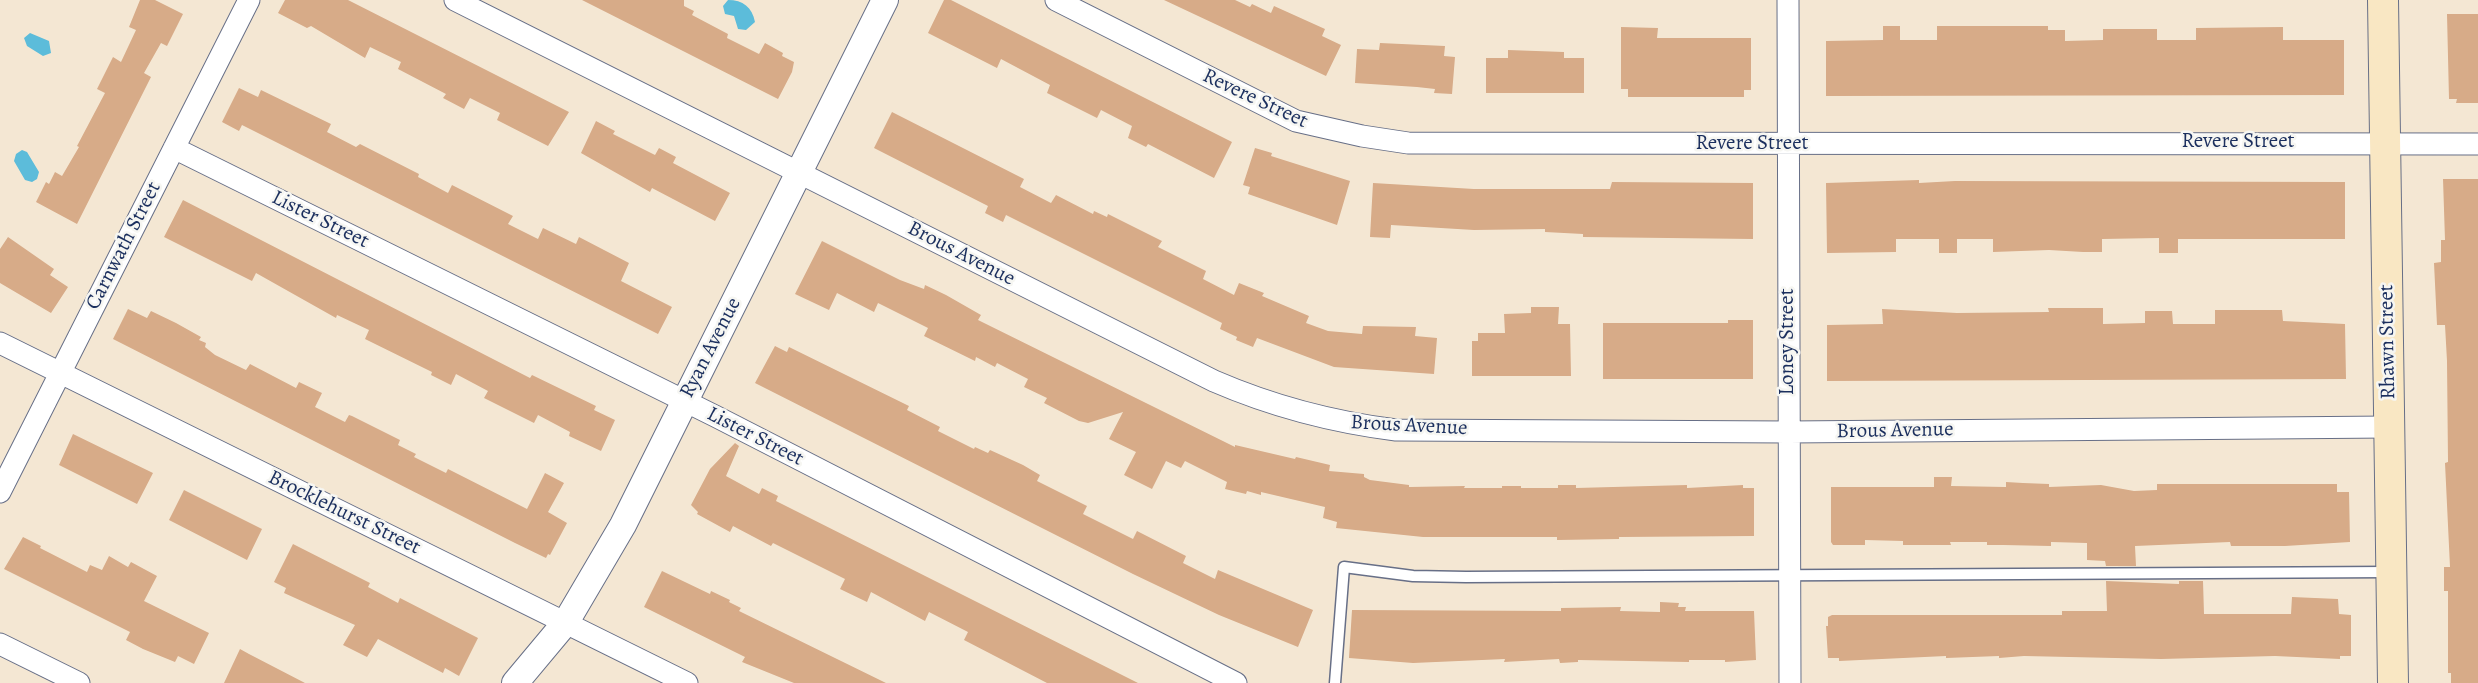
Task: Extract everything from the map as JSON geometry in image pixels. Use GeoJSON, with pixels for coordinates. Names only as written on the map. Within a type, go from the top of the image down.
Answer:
{"type":"FeatureCollection","features":[{"type":"Feature","properties":{"kind":"main road","name":"Rhawn Street"},"geometry":{"type":"LineString","coordinates":[[2383,0],[2393,683]]}},
{"type":"Feature","properties":{"kind":"street","name":"Carnwath Street"},"geometry":{"type":"LineString","coordinates":[[0,492],[249,0]]}},
{"type":"Feature","properties":{"kind":"street","name":"Brous Avenue"},"geometry":{"type":"LineString","coordinates":[[455,0],[1214,381],[1288,410],[1339,423],[1396,430],[1789,432],[2389,427]]}},
{"type":"Feature","properties":{"kind":"street","name":"Ryan Avenue"},"geometry":{"type":"LineString","coordinates":[[515,683],[566,622],[623,525],[885,0]]}},
{"type":"Feature","properties":{"kind":"street","name":"Revere Street"},"geometry":{"type":"LineString","coordinates":[[1056,0],[1296,121],[1362,136],[1408,143],[2385,142],[2478,144]]}},
{"type":"Feature","properties":{"kind":"street","name":"Loney Street"},"geometry":{"type":"LineString","coordinates":[[1788,0],[1790,683]]}},
{"type":"Feature","properties":{"kind":"street","name":"Lister Street"},"geometry":{"type":"LineString","coordinates":[[174,148],[684,401],[1236,683]]}},
{"type":"Feature","properties":{"kind":"street","name":"Brocklehurst Street"},"geometry":{"type":"LineString","coordinates":[[0,343],[687,683]]}},
{"type":"Feature","properties":{"kind":"street"},"geometry":{"type":"LineString","coordinates":[[0,644],[79,683]]}},
{"type":"Feature","properties":{"kind":"lane"},"geometry":{"type":"LineString","coordinates":[[1335,683],[1344,567],[1413,576],[1790,577],[2391,572]]}},
{"type":"Feature","properties":{"kind":"water"},"geometry":{"type":"Polygon","coordinates":[[[728,0],[746,5],[752,12],[755,22],[746,30],[738,29],[734,16],[725,14],[723,6],[728,0]]]}},
{"type":"Feature","properties":{"kind":"water"},"geometry":{"type":"Polygon","coordinates":[[[30,33],[49,41],[51,53],[43,56],[27,46],[24,38],[30,33]]]}},
{"type":"Feature","properties":{"kind":"water"},"geometry":{"type":"Polygon","coordinates":[[[22,150],[27,152],[39,172],[37,179],[32,182],[25,180],[14,161],[16,154],[22,150]]]}},
{"type":"Feature","properties":{"kind":"building"},"geometry":{"type":"Polygon","coordinates":[[[140,0],[155,0],[183,14],[167,46],[161,43],[144,73],[151,77],[77,224],[36,202],[46,182],[49,184],[55,172],[62,176],[79,147],[77,146],[105,93],[97,89],[113,57],[121,62],[136,30],[129,27],[140,0]]]}},
{"type":"Feature","properties":{"kind":"building"},"geometry":{"type":"Polygon","coordinates":[[[285,0],[348,0],[569,112],[548,146],[497,120],[500,113],[470,98],[464,109],[443,98],[446,94],[398,69],[401,62],[370,47],[365,58],[311,26],[307,28],[278,13],[285,0]]]}},
{"type":"Feature","properties":{"kind":"building"},"geometry":{"type":"Polygon","coordinates":[[[582,0],[684,0],[684,6],[694,11],[692,15],[728,34],[727,38],[759,54],[765,43],[783,53],[782,56],[794,62],[792,72],[778,99],[582,0]]]}},
{"type":"Feature","properties":{"kind":"building"},"geometry":{"type":"Polygon","coordinates":[[[944,0],[951,0],[1232,142],[1214,178],[1148,144],[1146,147],[1128,138],[1132,126],[1101,110],[1097,118],[1047,93],[1050,85],[1001,59],[997,68],[928,33],[944,0]]]}},
{"type":"Feature","properties":{"kind":"building"},"geometry":{"type":"Polygon","coordinates":[[[1164,0],[1235,0],[1250,7],[1252,4],[1271,13],[1274,6],[1325,29],[1322,36],[1341,45],[1326,76],[1164,0]]]}},
{"type":"Feature","properties":{"kind":"building"},"geometry":{"type":"Polygon","coordinates":[[[2447,14],[2478,14],[2478,103],[2456,103],[2457,99],[2449,99],[2447,14]]]}},
{"type":"Feature","properties":{"kind":"building"},"geometry":{"type":"Polygon","coordinates":[[[1883,26],[1900,26],[1900,40],[1937,40],[1937,26],[2048,26],[2048,30],[2065,30],[2065,41],[2103,40],[2103,29],[2157,29],[2157,40],[2196,40],[2196,28],[2283,27],[2283,40],[2344,40],[2344,95],[1826,96],[1826,41],[1883,40],[1883,26]]]}},
{"type":"Feature","properties":{"kind":"building"},"geometry":{"type":"Polygon","coordinates":[[[1621,27],[1658,28],[1657,38],[1751,38],[1751,90],[1744,90],[1744,97],[1628,97],[1628,89],[1621,89],[1621,27]]]}},
{"type":"Feature","properties":{"kind":"building"},"geometry":{"type":"Polygon","coordinates":[[[1380,43],[1445,46],[1444,56],[1455,57],[1452,94],[1434,93],[1435,89],[1355,83],[1357,49],[1379,50],[1380,43]]]}},
{"type":"Feature","properties":{"kind":"building"},"geometry":{"type":"Polygon","coordinates":[[[1508,50],[1564,52],[1564,58],[1584,58],[1584,93],[1486,93],[1486,58],[1508,58],[1508,50]]]}},
{"type":"Feature","properties":{"kind":"building"},"geometry":{"type":"Polygon","coordinates":[[[239,88],[258,97],[261,90],[331,124],[327,132],[356,147],[360,144],[419,174],[418,177],[448,193],[452,185],[513,216],[508,224],[538,239],[543,228],[576,244],[579,237],[629,263],[621,281],[672,307],[658,334],[242,125],[239,131],[222,122],[239,88]]]}},
{"type":"Feature","properties":{"kind":"building"},"geometry":{"type":"Polygon","coordinates":[[[892,112],[1024,179],[1020,187],[1051,203],[1056,195],[1093,214],[1094,211],[1107,217],[1108,214],[1162,241],[1158,247],[1206,271],[1203,279],[1234,295],[1239,283],[1264,293],[1262,296],[1309,316],[1306,323],[1328,331],[1362,334],[1363,326],[1416,327],[1415,336],[1437,338],[1434,374],[1334,367],[1257,338],[1253,347],[1236,340],[1237,337],[1220,329],[1222,323],[1006,215],[1003,222],[985,213],[988,206],[874,148],[892,112]]]}},
{"type":"Feature","properties":{"kind":"building"},"geometry":{"type":"Polygon","coordinates":[[[596,121],[615,131],[613,134],[655,155],[659,148],[676,157],[673,163],[730,193],[715,221],[652,188],[650,192],[581,153],[596,121]]]}},
{"type":"Feature","properties":{"kind":"building"},"geometry":{"type":"Polygon","coordinates":[[[1255,148],[1272,153],[1271,156],[1350,181],[1337,225],[1248,194],[1250,187],[1243,185],[1255,148]]]}},
{"type":"Feature","properties":{"kind":"building"},"geometry":{"type":"Polygon","coordinates":[[[2443,179],[2478,179],[2478,683],[2451,683],[2451,673],[2448,673],[2448,591],[2444,591],[2444,567],[2450,567],[2445,463],[2448,462],[2447,361],[2445,325],[2437,325],[2434,263],[2441,262],[2441,240],[2445,240],[2443,179]]]}},
{"type":"Feature","properties":{"kind":"building"},"geometry":{"type":"Polygon","coordinates":[[[1919,180],[1919,183],[1955,181],[2345,182],[2345,239],[2178,239],[2178,253],[2159,253],[2159,238],[2102,239],[2102,252],[2049,250],[1993,252],[1993,239],[1957,239],[1957,253],[1939,253],[1939,239],[1896,239],[1896,252],[1827,253],[1826,183],[1919,180]]]}},
{"type":"Feature","properties":{"kind":"building"},"geometry":{"type":"Polygon","coordinates":[[[1612,182],[1753,183],[1753,239],[1583,237],[1583,234],[1545,232],[1545,229],[1474,230],[1391,225],[1390,238],[1370,237],[1373,183],[1474,189],[1610,189],[1612,182]]]}},
{"type":"Feature","properties":{"kind":"building"},"geometry":{"type":"Polygon","coordinates":[[[183,200],[530,378],[532,375],[596,406],[594,410],[615,420],[601,451],[569,436],[570,432],[538,415],[534,423],[484,398],[488,391],[456,374],[451,385],[431,375],[432,372],[365,339],[369,330],[337,315],[336,318],[256,273],[252,281],[164,237],[183,200]]]}},
{"type":"Feature","properties":{"kind":"building"},"geometry":{"type":"Polygon","coordinates":[[[8,237],[54,269],[50,275],[68,287],[51,313],[0,283],[0,249],[8,237]]]}},
{"type":"Feature","properties":{"kind":"building"},"geometry":{"type":"Polygon","coordinates":[[[822,241],[900,280],[924,289],[925,285],[946,295],[981,315],[978,320],[1235,447],[1235,445],[1295,459],[1296,457],[1330,465],[1329,471],[1364,474],[1364,477],[1370,480],[1409,485],[1409,487],[1558,488],[1558,485],[1576,485],[1576,488],[1687,485],[1687,488],[1743,485],[1743,488],[1754,488],[1754,536],[1557,540],[1557,537],[1423,537],[1336,528],[1337,522],[1323,518],[1325,507],[1261,492],[1261,495],[1247,491],[1246,494],[1225,489],[1227,482],[1185,461],[1181,468],[1166,461],[1152,489],[1124,475],[1136,452],[1109,439],[1123,412],[1088,423],[1079,421],[1044,403],[1047,398],[1024,387],[1028,379],[997,363],[995,367],[976,357],[975,361],[924,336],[928,328],[878,303],[874,312],[837,293],[829,310],[795,294],[822,241]]]}},
{"type":"Feature","properties":{"kind":"building"},"geometry":{"type":"Polygon","coordinates":[[[1531,307],[1559,307],[1558,324],[1570,324],[1571,376],[1472,376],[1472,341],[1478,341],[1478,333],[1505,333],[1504,314],[1531,313],[1531,307]]]}},
{"type":"Feature","properties":{"kind":"building"},"geometry":{"type":"Polygon","coordinates":[[[2048,308],[2103,308],[2103,324],[2145,323],[2145,311],[2172,311],[2173,324],[2215,324],[2215,310],[2282,310],[2283,321],[2345,324],[2346,379],[1827,381],[1827,325],[1883,324],[1882,309],[1957,313],[2049,312],[2048,308]]]}},
{"type":"Feature","properties":{"kind":"building"},"geometry":{"type":"Polygon","coordinates":[[[128,309],[147,318],[151,311],[176,323],[201,337],[199,340],[206,343],[205,347],[215,355],[246,370],[250,364],[296,388],[299,382],[322,393],[315,407],[345,422],[349,415],[352,416],[400,440],[398,445],[416,454],[414,457],[446,473],[448,469],[527,509],[545,473],[564,483],[548,512],[567,523],[550,555],[548,554],[546,558],[515,543],[113,339],[128,309]]]}},
{"type":"Feature","properties":{"kind":"building"},"geometry":{"type":"Polygon","coordinates":[[[1728,320],[1753,320],[1753,379],[1603,379],[1603,323],[1728,323],[1728,320]]]}},
{"type":"Feature","properties":{"kind":"building"},"geometry":{"type":"Polygon","coordinates":[[[775,346],[787,352],[789,347],[909,406],[907,410],[940,427],[938,431],[974,449],[975,447],[988,453],[990,450],[1023,465],[1040,475],[1037,481],[1087,506],[1083,514],[1133,539],[1137,531],[1186,556],[1183,563],[1215,579],[1218,570],[1313,610],[1298,647],[1219,615],[1133,574],[755,383],[775,346]]]}},
{"type":"Feature","properties":{"kind":"building"},"geometry":{"type":"Polygon","coordinates":[[[73,434],[153,473],[137,504],[59,465],[73,434]]]}},
{"type":"Feature","properties":{"kind":"building"},"geometry":{"type":"Polygon","coordinates":[[[735,443],[739,446],[726,476],[759,494],[762,488],[778,496],[776,501],[1138,683],[1047,683],[964,640],[968,632],[929,612],[925,621],[871,592],[867,602],[840,589],[845,579],[773,543],[771,546],[733,526],[730,532],[697,514],[698,512],[691,505],[710,469],[735,443]]]}},
{"type":"Feature","properties":{"kind":"building"},"geometry":{"type":"Polygon","coordinates":[[[1934,477],[1952,477],[1951,486],[2006,487],[2006,482],[2049,484],[2049,487],[2101,485],[2134,491],[2157,490],[2157,484],[2337,484],[2337,492],[2349,492],[2350,542],[2285,546],[2231,546],[2230,542],[2135,546],[2136,566],[2106,566],[2105,561],[2087,560],[2087,543],[2051,542],[2051,546],[1987,545],[1987,542],[1903,545],[1903,541],[1865,540],[1865,545],[1833,545],[1831,542],[1831,487],[1934,487],[1934,477]]]}},
{"type":"Feature","properties":{"kind":"building"},"geometry":{"type":"Polygon","coordinates":[[[184,490],[262,529],[247,560],[169,520],[184,490]]]}},
{"type":"Feature","properties":{"kind":"building"},"geometry":{"type":"Polygon","coordinates":[[[23,537],[87,572],[90,565],[102,570],[109,556],[128,567],[131,562],[157,576],[144,601],[209,633],[194,664],[178,656],[175,662],[143,649],[126,640],[130,632],[4,569],[23,537]]]}},
{"type":"Feature","properties":{"kind":"building"},"geometry":{"type":"Polygon","coordinates":[[[293,544],[370,583],[368,587],[398,603],[400,598],[478,638],[459,676],[445,668],[443,673],[378,639],[367,657],[343,645],[355,625],[284,593],[286,588],[274,582],[293,544]]]}},
{"type":"Feature","properties":{"kind":"building"},"geometry":{"type":"Polygon","coordinates":[[[662,571],[710,594],[711,591],[730,600],[729,602],[741,608],[739,611],[886,683],[794,683],[742,662],[745,657],[644,607],[662,571]]]}},
{"type":"Feature","properties":{"kind":"building"},"geometry":{"type":"Polygon","coordinates":[[[2106,581],[2179,584],[2179,581],[2203,581],[2204,614],[2291,614],[2292,597],[2338,599],[2339,614],[2351,615],[2351,656],[2340,656],[2340,659],[2275,656],[2161,659],[2024,656],[1946,658],[1946,656],[1839,661],[1839,658],[1828,658],[1826,626],[1828,626],[1828,617],[1832,615],[2062,615],[2062,611],[2107,611],[2106,581]]]}},
{"type":"Feature","properties":{"kind":"building"},"geometry":{"type":"Polygon","coordinates":[[[1660,602],[1679,603],[1678,607],[1686,607],[1685,611],[1754,611],[1756,660],[1725,662],[1725,660],[1689,660],[1689,662],[1578,660],[1578,662],[1560,663],[1559,659],[1504,662],[1505,659],[1413,663],[1349,658],[1352,610],[1561,611],[1561,608],[1621,607],[1620,611],[1660,612],[1660,602]]]}},
{"type":"Feature","properties":{"kind":"building"},"geometry":{"type":"Polygon","coordinates":[[[240,649],[249,654],[305,683],[224,683],[240,649]]]}}]}
